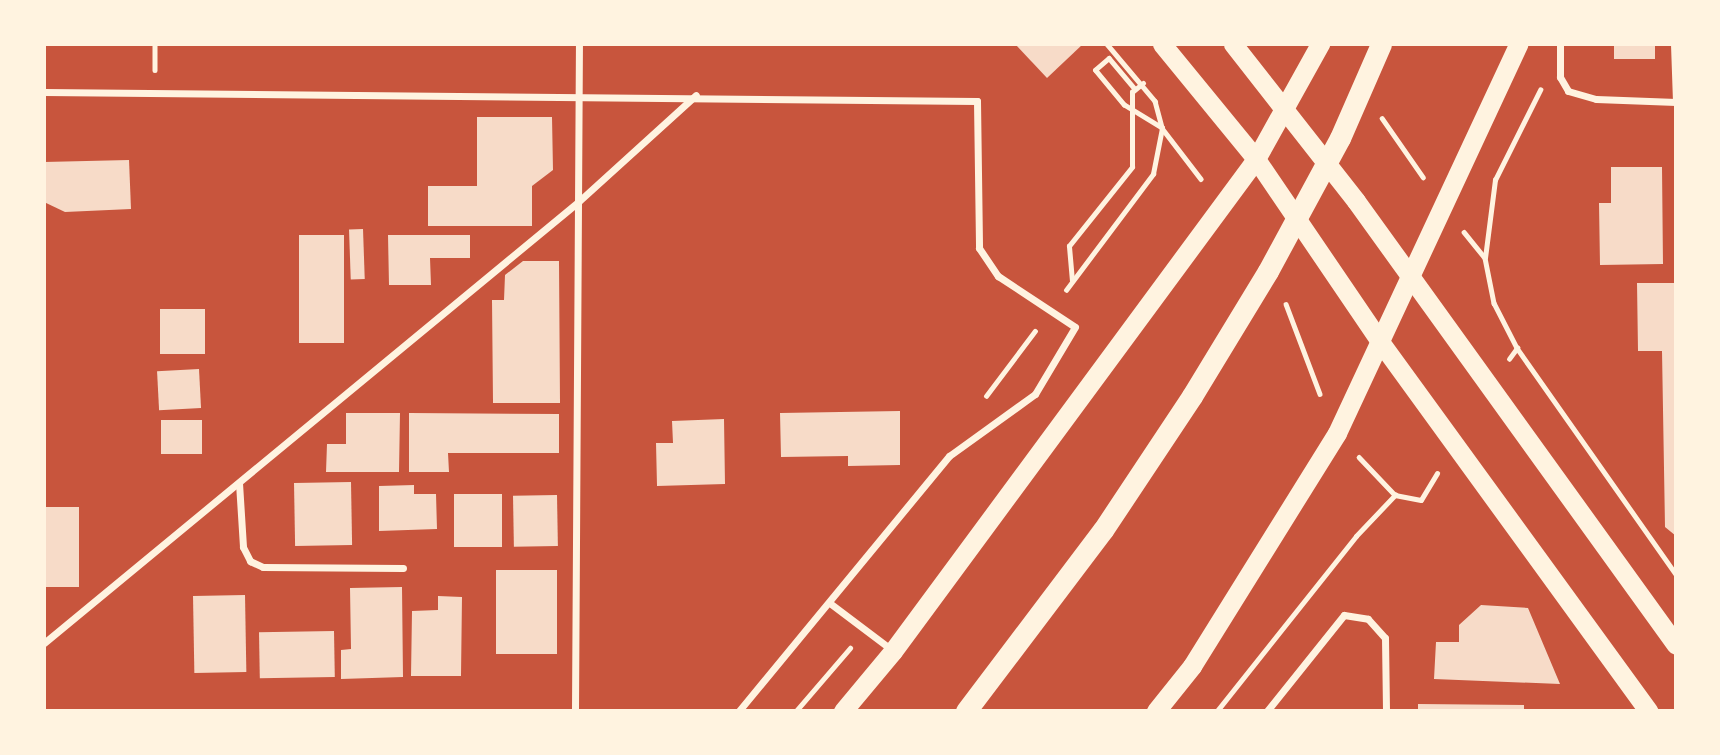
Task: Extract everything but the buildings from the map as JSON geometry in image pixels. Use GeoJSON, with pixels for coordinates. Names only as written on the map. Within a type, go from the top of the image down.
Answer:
{"type":"FeatureCollection","features":[{"type":"Feature","properties":{"kind":"highway"},"geometry":{"type":"LineString","coordinates":[[1162,44],[1256,159],[1381,343],[1648,711]]}},
{"type":"Feature","properties":{"kind":"highway"},"geometry":{"type":"LineString","coordinates":[[1233,44],[1286,107],[1676,645]]}},
{"type":"Feature","properties":{"kind":"highway"},"geometry":{"type":"LineString","coordinates":[[843,711],[893,651],[1256,159],[1320,44]]}},
{"type":"Feature","properties":{"kind":"highway"},"geometry":{"type":"LineString","coordinates":[[966,711],[1103,530],[1192,396],[1310,193],[1381,44]]}},
{"type":"Feature","properties":{"kind":"highway"},"geometry":{"type":"LineString","coordinates":[[1156,711],[1192,666],[1329,445],[1381,343],[1409,275],[1518,44]]}},
{"type":"Feature","properties":{"kind":"street"},"geometry":{"type":"LineString","coordinates":[[575,711],[579,44]]}},
{"type":"Feature","properties":{"kind":"street"},"geometry":{"type":"LineString","coordinates":[[1560,44],[1560,77],[1568,91],[1596,99],[1676,102],[1674,44]]}},
{"type":"Feature","properties":{"kind":"street"},"geometry":{"type":"LineString","coordinates":[[44,92],[696,95],[978,101],[979,248],[998,276],[1075,327],[1035,394],[950,456],[831,604],[739,711]]}},
{"type":"Feature","properties":{"kind":"street"},"geometry":{"type":"LineString","coordinates":[[44,643],[578,202],[696,95]]}},
{"type":"Feature","properties":{"kind":"street"},"geometry":{"type":"LineString","coordinates":[[239,483],[243,547],[250,561],[263,568],[402,568]]}},
{"type":"Feature","properties":{"kind":"street"},"geometry":{"type":"LineString","coordinates":[[831,604],[893,651]]}},
{"type":"Feature","properties":{"kind":"street"},"geometry":{"type":"LineString","coordinates":[[1267,711],[1344,615],[1368,619],[1385,638],[1386,711]]}},
{"type":"Feature","properties":{"kind":"path"},"geometry":{"type":"LineString","coordinates":[[1135,89],[1109,58],[1096,70],[1124,105],[1162,128]]}},
{"type":"Feature","properties":{"kind":"path"},"geometry":{"type":"LineString","coordinates":[[1560,77],[1542,84],[1495,180],[1485,258],[1494,303],[1517,348],[1676,574]]}},
{"type":"Feature","properties":{"kind":"path"},"geometry":{"type":"LineString","coordinates":[[1072,282],[1069,246],[1132,167],[1132,101]]}},
{"type":"Feature","properties":{"kind":"path"},"geometry":{"type":"LineString","coordinates":[[1381,115],[1442,205],[1485,258]]}},
{"type":"Feature","properties":{"kind":"path"},"geometry":{"type":"LineString","coordinates":[[1217,711],[1356,536],[1395,495]]}}]}
